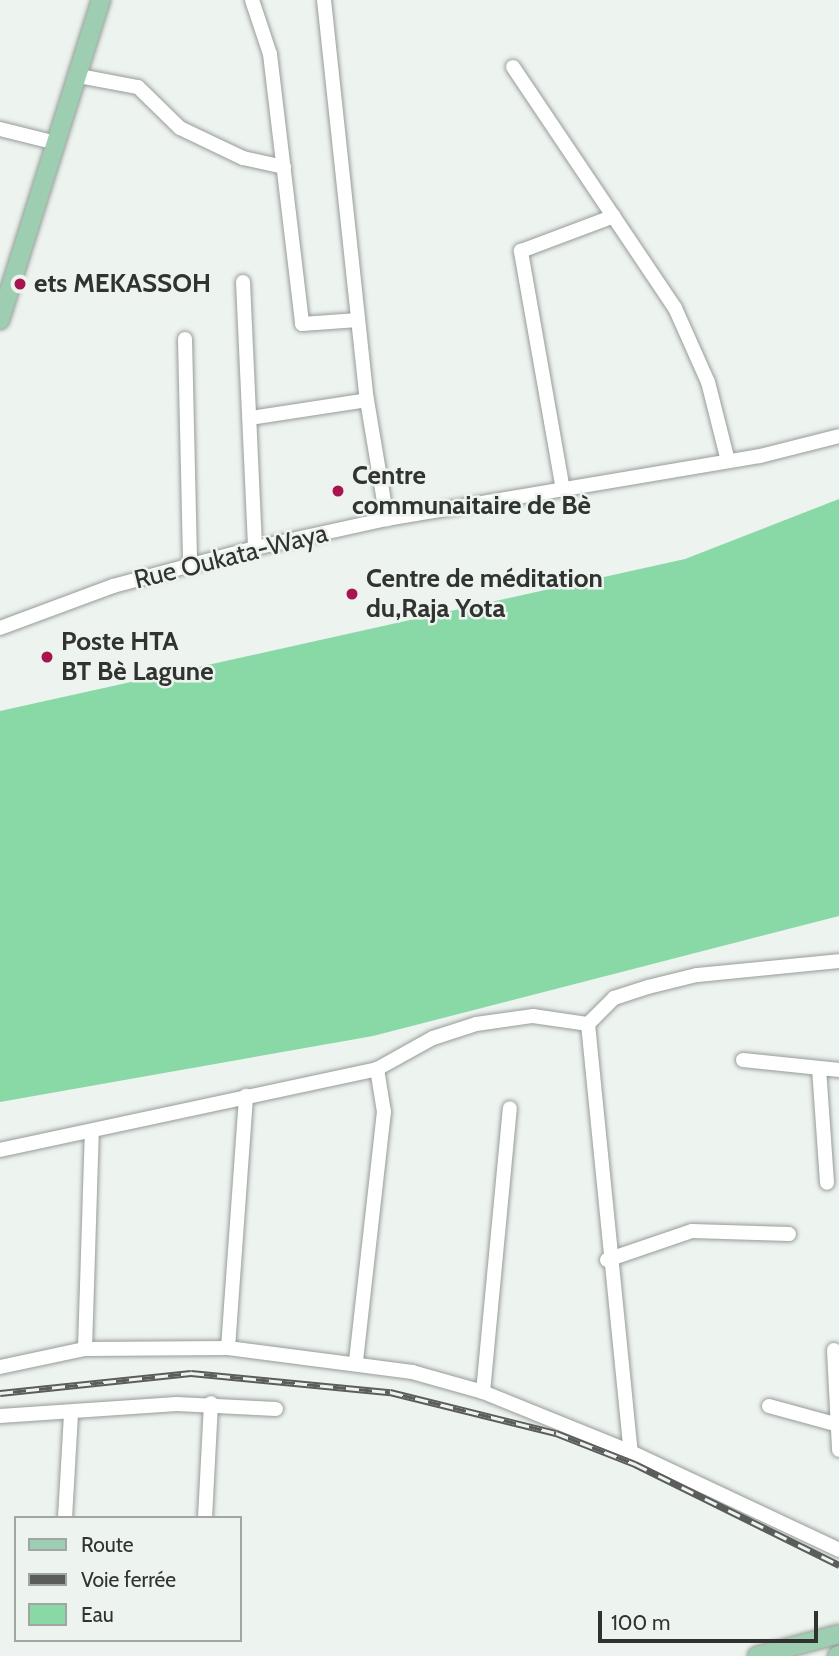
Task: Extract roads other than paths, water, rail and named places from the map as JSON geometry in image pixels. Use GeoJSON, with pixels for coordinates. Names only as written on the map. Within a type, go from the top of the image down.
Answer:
{"type":"FeatureCollection","features":[{"type":"Feature","properties":{"kind":"main road"},"geometry":{"type":"LineString","coordinates":[[0,320],[101,0]]}},
{"type":"Feature","properties":{"kind":"main road"},"geometry":{"type":"LineString","coordinates":[[757,1656],[836,1635]]}},
{"type":"Feature","properties":{"kind":"street"},"geometry":{"type":"LineString","coordinates":[[252,0],[270,54],[302,324],[358,320]]}},
{"type":"Feature","properties":{"kind":"street"},"geometry":{"type":"LineString","coordinates":[[324,0],[358,320],[387,519]]}},
{"type":"Feature","properties":{"kind":"street"},"geometry":{"type":"LineString","coordinates":[[513,67],[675,308],[708,382],[728,461]]}},
{"type":"Feature","properties":{"kind":"street"},"geometry":{"type":"LineString","coordinates":[[79,76],[138,87],[180,128],[243,158],[284,167]]}},
{"type":"Feature","properties":{"kind":"street"},"geometry":{"type":"LineString","coordinates":[[0,129],[56,143]]}},
{"type":"Feature","properties":{"kind":"street"},"geometry":{"type":"LineString","coordinates":[[563,490],[522,251],[614,216]]}},
{"type":"Feature","properties":{"kind":"street"},"geometry":{"type":"LineString","coordinates":[[243,282],[255,548]]}},
{"type":"Feature","properties":{"kind":"street"},"geometry":{"type":"LineString","coordinates":[[185,339],[190,565]]}},
{"type":"Feature","properties":{"kind":"street"},"geometry":{"type":"LineString","coordinates":[[250,418],[368,400]]}},
{"type":"Feature","properties":{"kind":"street","name":"Rue Oukata-Waya"},"geometry":{"type":"LineString","coordinates":[[0,628],[190,565],[255,548],[387,519],[728,461],[839,436]]}},
{"type":"Feature","properties":{"kind":"street"},"geometry":{"type":"LineString","coordinates":[[631,1452],[607,1260],[588,1024],[614,998],[648,987],[697,975],[839,961]]}},
{"type":"Feature","properties":{"kind":"street"},"geometry":{"type":"LineString","coordinates":[[0,1150],[377,1069],[433,1038],[476,1024],[533,1016],[588,1024]]}},
{"type":"Feature","properties":{"kind":"street"},"geometry":{"type":"LineString","coordinates":[[743,1060],[839,1070]]}},
{"type":"Feature","properties":{"kind":"street"},"geometry":{"type":"LineString","coordinates":[[819,1068],[827,1183]]}},
{"type":"Feature","properties":{"kind":"street"},"geometry":{"type":"LineString","coordinates":[[356,1361],[384,1112],[377,1069]]}},
{"type":"Feature","properties":{"kind":"street"},"geometry":{"type":"LineString","coordinates":[[228,1348],[246,1096]]}},
{"type":"Feature","properties":{"kind":"street"},"geometry":{"type":"LineString","coordinates":[[483,1392],[510,1108]]}},
{"type":"Feature","properties":{"kind":"street"},"geometry":{"type":"LineString","coordinates":[[85,1349],[92,1131]]}},
{"type":"Feature","properties":{"kind":"street"},"geometry":{"type":"LineString","coordinates":[[607,1260],[692,1231],[789,1234]]}},
{"type":"Feature","properties":{"kind":"street"},"geometry":{"type":"LineString","coordinates":[[0,1367],[85,1349],[228,1348],[356,1361],[483,1392],[631,1452],[839,1550]]}},
{"type":"Feature","properties":{"kind":"street"},"geometry":{"type":"LineString","coordinates":[[834,1350],[839,1450]]}},
{"type":"Feature","properties":{"kind":"street"},"geometry":{"type":"LineString","coordinates":[[205,1516],[211,1403]]}},
{"type":"Feature","properties":{"kind":"street"},"geometry":{"type":"LineString","coordinates":[[0,1416],[71,1415],[211,1403],[276,1409]]}},
{"type":"Feature","properties":{"kind":"street"},"geometry":{"type":"LineString","coordinates":[[769,1406],[837,1425]]}},
{"type":"Feature","properties":{"kind":"street"},"geometry":{"type":"LineString","coordinates":[[65,1516],[71,1415]]}},
{"type":"Feature","properties":{"kind":"street"},"geometry":{"type":"LineString","coordinates":[[836,1635],[839,1656]]}},
{"type":"Feature","properties":{"kind":"water"},"geometry":{"type":"Polygon","coordinates":[[[839,499],[839,916],[373,1036],[0,1102],[0,711],[685,559],[839,499]]]}},
{"type":"Feature","properties":{"kind":"railway"},"geometry":{"type":"LineString","coordinates":[[0,1393],[191,1373],[390,1392],[556,1433],[635,1464],[839,1565]]}},
{"type":"Feature","properties":{"kind":"place","name":"ets MEKASSOH"},"geometry":{"type":"Point","coordinates":[20,284]}},
{"type":"Feature","properties":{"kind":"place","name":"Centre communaitaire de Bè"},"geometry":{"type":"Point","coordinates":[338,491]}},
{"type":"Feature","properties":{"kind":"place","name":"Centre de méditation du,Raja Yota"},"geometry":{"type":"Point","coordinates":[352,594]}},
{"type":"Feature","properties":{"kind":"place","name":"Poste HTA BT Bè Lagune"},"geometry":{"type":"Point","coordinates":[47,657]}}]}
